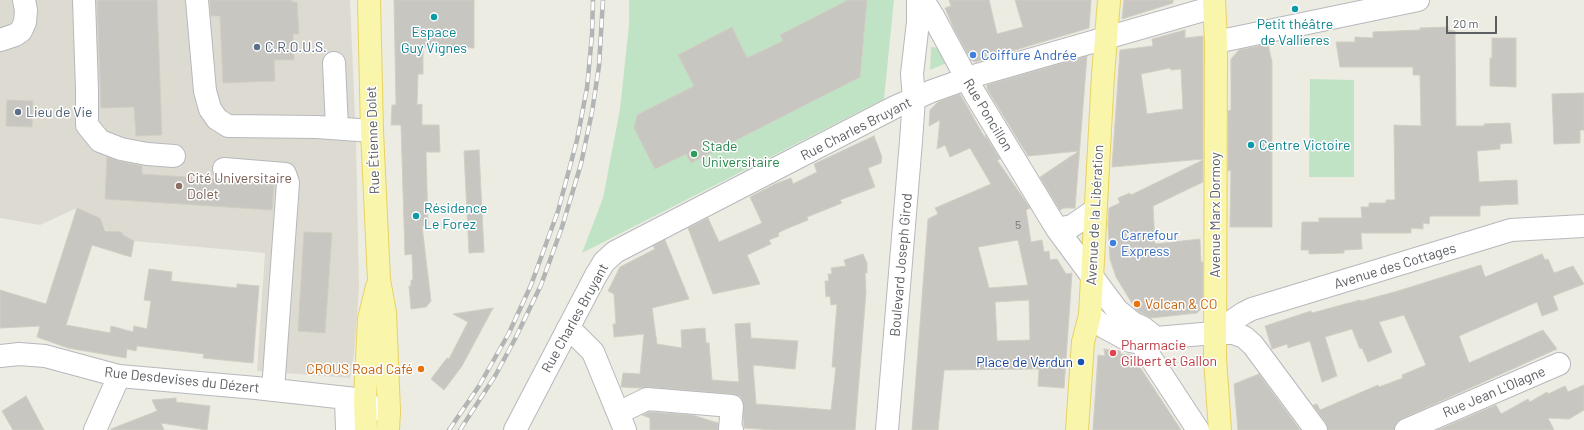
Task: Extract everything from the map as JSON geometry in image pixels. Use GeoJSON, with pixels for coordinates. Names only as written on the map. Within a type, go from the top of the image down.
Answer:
{"type":"FeatureCollection","features":[{"type":"Feature","properties":{"kind":"main road","name":"Rue Étienne Dolet"},"geometry":{"type":"LineString","coordinates":[[370,0],[372,131],[379,280],[385,313],[388,411]]}},
{"type":"Feature","properties":{"kind":"main road","name":"Avenue de la Libération"},"geometry":{"type":"LineString","coordinates":[[1077,430],[1083,342],[1090,314],[1105,38],[1109,0]]}},
{"type":"Feature","properties":{"kind":"main road","name":"Avenue Marx Dormoy"},"geometry":{"type":"LineString","coordinates":[[1214,4],[1216,42],[1214,333],[1220,430]]}},
{"type":"Feature","properties":{"kind":"main road","name":"Rue Étienne Dolet"},"geometry":{"type":"LineString","coordinates":[[366,430],[355,399],[369,319],[379,280]]}},
{"type":"Feature","properties":{"kind":"street"},"geometry":{"type":"LineString","coordinates":[[0,40],[15,35],[21,30],[26,22],[24,0]]}},
{"type":"Feature","properties":{"kind":"street"},"geometry":{"type":"LineString","coordinates":[[84,0],[87,125],[100,141],[121,149],[147,154],[174,156]]}},
{"type":"Feature","properties":{"kind":"street"},"geometry":{"type":"LineString","coordinates":[[197,0],[205,91],[210,109],[216,119],[228,126],[337,128],[372,131]]}},
{"type":"Feature","properties":{"kind":"street"},"geometry":{"type":"LineString","coordinates":[[914,99],[912,74],[918,0]]}},
{"type":"Feature","properties":{"kind":"street","name":"Rue Poncillon"},"geometry":{"type":"LineString","coordinates":[[923,0],[966,78],[1057,229],[1092,277]]}},
{"type":"Feature","properties":{"kind":"street"},"geometry":{"type":"LineString","coordinates":[[1216,42],[1418,0]]}},
{"type":"Feature","properties":{"kind":"street","name":"Rue Charles Bruyant"},"geometry":{"type":"LineString","coordinates":[[515,430],[595,277],[604,262],[615,252],[889,110],[914,99],[966,78],[1105,38],[1214,4]]}},
{"type":"Feature","properties":{"kind":"street"},"geometry":{"type":"LineString","coordinates":[[334,63],[337,128]]}},
{"type":"Feature","properties":{"kind":"street","name":"Boulevard Joseph Girod"},"geometry":{"type":"LineString","coordinates":[[887,430],[914,99]]}},
{"type":"Feature","properties":{"kind":"street"},"geometry":{"type":"LineString","coordinates":[[224,169],[285,174],[288,183],[273,390]]}},
{"type":"Feature","properties":{"kind":"street"},"geometry":{"type":"LineString","coordinates":[[1057,229],[1072,226],[1095,210]]}},
{"type":"Feature","properties":{"kind":"street","name":"Avenue des Cottages"},"geometry":{"type":"LineString","coordinates":[[1214,333],[1252,309],[1511,230],[1584,226]]}},
{"type":"Feature","properties":{"kind":"street"},"geometry":{"type":"LineString","coordinates":[[1092,277],[1117,310],[1133,323],[1142,326],[1148,340],[1198,430]]}},
{"type":"Feature","properties":{"kind":"street"},"geometry":{"type":"LineString","coordinates":[[1090,314],[1104,327],[1130,341],[1214,333],[1233,333],[1244,337],[1253,345],[1316,430]]}},
{"type":"Feature","properties":{"kind":"street"},"geometry":{"type":"LineString","coordinates":[[567,330],[574,334],[593,352],[622,421],[648,399],[732,406],[730,429],[732,430]]}},
{"type":"Feature","properties":{"kind":"street","name":"Rue Desdevises du Dézert"},"geometry":{"type":"LineString","coordinates":[[0,356],[19,354],[46,356],[120,376],[355,399],[372,409],[388,411]]}},
{"type":"Feature","properties":{"kind":"street","name":"Rue Jean L'Olagne"},"geometry":{"type":"LineString","coordinates":[[1406,430],[1559,364]]}},
{"type":"Feature","properties":{"kind":"street"},"geometry":{"type":"LineString","coordinates":[[95,430],[120,376]]}},
{"type":"Feature","properties":{"kind":"street"},"geometry":{"type":"LineString","coordinates":[[347,430],[355,399]]}},
{"type":"Feature","properties":{"kind":"shaded area","name":"Cité Universitaire Dolet"},"geometry":{"type":"Polygon","coordinates":[[[0,0],[350,0],[356,140],[359,289],[354,355],[350,378],[257,371],[265,253],[134,241],[105,229],[100,218],[77,208],[40,225],[0,218],[0,0]]]}},
{"type":"Feature","properties":{"kind":"green space","name":"Stade Universitaire"},"geometry":{"type":"Polygon","coordinates":[[[629,0],[894,0],[884,99],[582,253],[603,198],[620,109],[629,25],[629,0]]]}},
{"type":"Feature","properties":{"kind":"green space"},"geometry":{"type":"Polygon","coordinates":[[[931,47],[943,48],[949,62],[930,70],[931,47]]]}},
{"type":"Feature","properties":{"kind":"green space"},"geometry":{"type":"Polygon","coordinates":[[[1310,79],[1354,80],[1354,177],[1309,177],[1310,79]]]}},
{"type":"Feature","properties":{"kind":"building"},"geometry":{"type":"Polygon","coordinates":[[[97,0],[157,0],[162,135],[136,136],[134,107],[101,108],[97,0]]]}},
{"type":"Feature","properties":{"kind":"building","name":"C.R.O.U.S."},"geometry":{"type":"Polygon","coordinates":[[[210,0],[292,0],[292,2],[297,2],[299,34],[293,34],[294,60],[274,60],[275,81],[223,83],[220,16],[211,16],[210,0]]]}},
{"type":"Feature","properties":{"kind":"building"},"geometry":{"type":"Polygon","coordinates":[[[394,0],[474,0],[474,48],[423,47],[423,74],[418,74],[417,105],[422,104],[422,125],[439,125],[440,152],[426,152],[428,226],[422,226],[431,301],[426,307],[411,309],[409,286],[411,286],[411,280],[413,280],[412,254],[405,255],[401,125],[391,125],[392,105],[396,105],[394,0]]]}},
{"type":"Feature","properties":{"kind":"building"},"geometry":{"type":"Polygon","coordinates":[[[848,0],[867,0],[860,77],[691,163],[686,154],[655,169],[634,128],[637,115],[694,86],[678,55],[732,27],[747,58],[783,41],[780,35],[848,0]]]}},
{"type":"Feature","properties":{"kind":"building"},"geometry":{"type":"Polygon","coordinates":[[[949,0],[989,0],[997,34],[1023,27],[1015,0],[1091,0],[1089,28],[975,62],[971,60],[955,31],[945,8],[951,6],[949,0]]]}},
{"type":"Feature","properties":{"kind":"building"},"geometry":{"type":"Polygon","coordinates":[[[1124,0],[1173,0],[1173,3],[1122,19],[1124,0]]]}},
{"type":"Feature","properties":{"kind":"building"},"geometry":{"type":"Polygon","coordinates":[[[1448,27],[1448,30],[1455,31],[1456,126],[1484,126],[1484,124],[1510,123],[1512,143],[1500,144],[1500,149],[1477,151],[1479,182],[1517,180],[1518,204],[1480,206],[1480,216],[1430,216],[1429,224],[1423,223],[1423,229],[1411,228],[1411,233],[1361,233],[1362,249],[1344,250],[1344,253],[1309,254],[1309,250],[1301,250],[1302,222],[1319,222],[1319,218],[1362,218],[1361,207],[1369,207],[1369,203],[1386,203],[1386,200],[1395,200],[1394,125],[1421,126],[1420,75],[1413,75],[1413,67],[1340,67],[1336,42],[1355,42],[1355,37],[1373,38],[1373,32],[1448,27]]]}},
{"type":"Feature","properties":{"kind":"building"},"geometry":{"type":"Polygon","coordinates":[[[1185,30],[1185,38],[1203,36],[1203,159],[1112,167],[1120,50],[1153,46],[1152,39],[1185,30]],[[1170,68],[1141,74],[1147,114],[1183,109],[1181,69],[1171,70],[1170,68]]]}},
{"type":"Feature","properties":{"kind":"building"},"geometry":{"type":"Polygon","coordinates":[[[1492,38],[1516,38],[1516,87],[1490,86],[1492,38]]]}},
{"type":"Feature","properties":{"kind":"building","name":"Centre Victoire"},"geometry":{"type":"Polygon","coordinates":[[[1268,44],[1272,62],[1272,227],[1230,227],[1231,170],[1228,171],[1228,111],[1231,110],[1231,59],[1239,50],[1268,44]]]}},
{"type":"Feature","properties":{"kind":"building"},"geometry":{"type":"Polygon","coordinates":[[[1087,56],[1075,208],[1064,208],[1060,210],[1040,177],[1079,151],[1028,156],[987,89],[987,85],[1087,56]]]}},
{"type":"Feature","properties":{"kind":"building"},"geometry":{"type":"Polygon","coordinates":[[[1584,93],[1584,130],[1580,130],[1580,143],[1554,144],[1552,94],[1584,93]]]}},
{"type":"Feature","properties":{"kind":"building"},"geometry":{"type":"Polygon","coordinates":[[[960,94],[985,138],[985,135],[1000,159],[997,160],[1030,208],[1026,210],[1031,242],[1042,240],[1044,252],[1049,251],[1050,260],[1057,259],[1066,274],[1072,273],[1064,388],[1038,386],[1039,369],[944,370],[938,430],[912,430],[928,219],[938,214],[935,208],[991,184],[970,148],[950,157],[945,145],[937,149],[940,120],[929,126],[930,110],[938,102],[960,94]],[[1018,240],[978,247],[989,288],[1028,285],[1018,240]],[[1029,300],[995,302],[997,341],[1030,340],[1029,300]]]}},
{"type":"Feature","properties":{"kind":"building"},"geometry":{"type":"Polygon","coordinates":[[[7,100],[33,101],[32,127],[6,126],[7,100]]]}},
{"type":"Feature","properties":{"kind":"building"},"geometry":{"type":"Polygon","coordinates":[[[874,136],[882,157],[881,163],[868,168],[875,187],[840,200],[842,203],[807,217],[808,220],[778,233],[779,236],[769,240],[771,244],[747,255],[760,284],[713,294],[688,228],[708,218],[719,242],[762,223],[750,197],[775,184],[791,178],[793,184],[817,172],[814,164],[874,136]]]}},
{"type":"Feature","properties":{"kind":"building"},"geometry":{"type":"Polygon","coordinates":[[[479,150],[484,252],[469,253],[464,151],[479,150]]]}},
{"type":"Feature","properties":{"kind":"building"},"geometry":{"type":"Polygon","coordinates":[[[107,157],[142,166],[142,174],[216,179],[274,186],[272,210],[105,199],[107,157]]]}},
{"type":"Feature","properties":{"kind":"building"},"geometry":{"type":"Polygon","coordinates":[[[1203,160],[1203,182],[1153,206],[1155,244],[1200,239],[1201,262],[1203,262],[1203,307],[1197,313],[1151,318],[1136,310],[1116,277],[1110,259],[1108,225],[1109,208],[1120,203],[1118,198],[1130,193],[1131,195],[1203,160]]]}},
{"type":"Feature","properties":{"kind":"building"},"geometry":{"type":"Polygon","coordinates":[[[77,208],[100,218],[105,231],[121,232],[123,235],[134,241],[131,257],[92,245],[66,325],[110,333],[111,326],[133,332],[134,326],[147,329],[151,301],[144,300],[149,269],[172,272],[171,281],[237,288],[237,284],[259,286],[253,363],[203,358],[204,354],[137,346],[136,351],[127,349],[126,358],[68,348],[37,337],[40,326],[0,328],[0,290],[46,304],[77,208]]]}},
{"type":"Feature","properties":{"kind":"building"},"geometry":{"type":"Polygon","coordinates":[[[304,232],[332,233],[325,333],[298,331],[304,232]]]}},
{"type":"Feature","properties":{"kind":"building"},"geometry":{"type":"Polygon","coordinates":[[[665,240],[689,299],[652,308],[657,344],[682,348],[681,330],[705,328],[706,343],[709,343],[712,380],[739,382],[735,324],[750,323],[751,338],[798,341],[795,369],[753,365],[756,404],[831,410],[836,367],[832,367],[837,304],[831,305],[830,296],[826,297],[825,281],[829,281],[828,274],[832,274],[831,268],[846,266],[844,260],[863,254],[867,263],[867,273],[865,273],[866,292],[855,430],[774,430],[744,428],[743,401],[740,396],[733,394],[648,387],[621,387],[623,373],[640,374],[644,334],[614,337],[613,324],[616,324],[614,294],[608,291],[620,267],[655,249],[653,246],[665,240]]]}},
{"type":"Feature","properties":{"kind":"building"},"geometry":{"type":"Polygon","coordinates":[[[1542,254],[1545,260],[1548,259],[1554,273],[1573,266],[1584,284],[1553,296],[1558,310],[1542,316],[1537,302],[1459,336],[1469,363],[1543,330],[1557,349],[1401,419],[1396,423],[1394,430],[1328,430],[1326,423],[1313,405],[1317,404],[1320,410],[1378,385],[1379,387],[1403,378],[1402,375],[1426,365],[1404,315],[1379,322],[1392,352],[1368,362],[1362,348],[1360,349],[1352,329],[1325,337],[1337,376],[1322,382],[1310,341],[1288,348],[1287,344],[1272,349],[1265,326],[1311,311],[1312,313],[1398,291],[1481,265],[1485,277],[1542,254]]]}},
{"type":"Feature","properties":{"kind":"building"},"geometry":{"type":"Polygon","coordinates":[[[493,308],[462,366],[444,390],[431,379],[447,358],[449,359],[468,322],[453,314],[493,308]]]}},
{"type":"Feature","properties":{"kind":"building"},"geometry":{"type":"Polygon","coordinates":[[[1104,349],[1120,351],[1121,354],[1132,355],[1181,430],[1093,430],[1098,355],[1105,356],[1104,349]]]}},
{"type":"Feature","properties":{"kind":"building"},"geometry":{"type":"Polygon","coordinates":[[[1259,374],[1300,430],[1238,430],[1234,384],[1259,374]]]}},
{"type":"Feature","properties":{"kind":"building"},"geometry":{"type":"Polygon","coordinates":[[[1584,385],[1584,410],[1569,419],[1548,418],[1554,430],[1438,430],[1496,405],[1501,414],[1528,399],[1530,402],[1547,392],[1548,394],[1565,386],[1568,392],[1584,385]]]}},
{"type":"Feature","properties":{"kind":"building"},"geometry":{"type":"Polygon","coordinates":[[[26,396],[44,430],[13,430],[2,411],[26,396]]]}},
{"type":"Feature","properties":{"kind":"building"},"geometry":{"type":"Polygon","coordinates":[[[176,398],[176,402],[210,406],[207,430],[161,423],[164,430],[111,430],[157,411],[152,400],[176,398]]]}},
{"type":"Feature","properties":{"kind":"building"},"geometry":{"type":"Polygon","coordinates":[[[649,412],[692,415],[718,423],[718,430],[650,430],[650,418],[642,415],[649,412]]]}},
{"type":"Feature","properties":{"kind":"railway"},"geometry":{"type":"LineString","coordinates":[[449,430],[479,386],[509,333],[531,285],[558,211],[577,140],[587,88],[592,35],[593,0]]}},
{"type":"Feature","properties":{"kind":"railway"},"geometry":{"type":"LineString","coordinates":[[460,430],[495,376],[515,339],[541,285],[562,227],[581,164],[592,112],[599,66],[603,0]]}},
{"type":"Feature","properties":{"kind":"place","name":"Petit théâtre de Vallieres"},"geometry":{"type":"Point","coordinates":[1295,9]}},
{"type":"Feature","properties":{"kind":"place","name":"Espace Guy Vignes"},"geometry":{"type":"Point","coordinates":[434,17]}},
{"type":"Feature","properties":{"kind":"place","name":"C.R.O.U.S."},"geometry":{"type":"Point","coordinates":[257,47]}},
{"type":"Feature","properties":{"kind":"place","name":"Coiffure Andrée"},"geometry":{"type":"Point","coordinates":[973,55]}},
{"type":"Feature","properties":{"kind":"place","name":"Lieu de Vie"},"geometry":{"type":"Point","coordinates":[18,112]}},
{"type":"Feature","properties":{"kind":"place","name":"Centre Victoire"},"geometry":{"type":"Point","coordinates":[1251,145]}},
{"type":"Feature","properties":{"kind":"place","name":"Stade Universitaire"},"geometry":{"type":"Point","coordinates":[694,154]}},
{"type":"Feature","properties":{"kind":"place","name":"Cité Universitaire Dolet"},"geometry":{"type":"Point","coordinates":[179,186]}},
{"type":"Feature","properties":{"kind":"place","name":"Résidence Le Forez"},"geometry":{"type":"Point","coordinates":[416,216]}},
{"type":"Feature","properties":{"kind":"place","name":"Carrefour Express"},"geometry":{"type":"Point","coordinates":[1113,243]}},
{"type":"Feature","properties":{"kind":"place","name":"Volcan & CO"},"geometry":{"type":"Point","coordinates":[1137,304]}},
{"type":"Feature","properties":{"kind":"place","name":"Pharmacie Gilbert et Gallon"},"geometry":{"type":"Point","coordinates":[1113,353]}},
{"type":"Feature","properties":{"kind":"place","name":"Place de Verdun"},"geometry":{"type":"Point","coordinates":[1081,362]}},
{"type":"Feature","properties":{"kind":"place","name":"CROUS Road Café"},"geometry":{"type":"Point","coordinates":[421,369]}}]}
